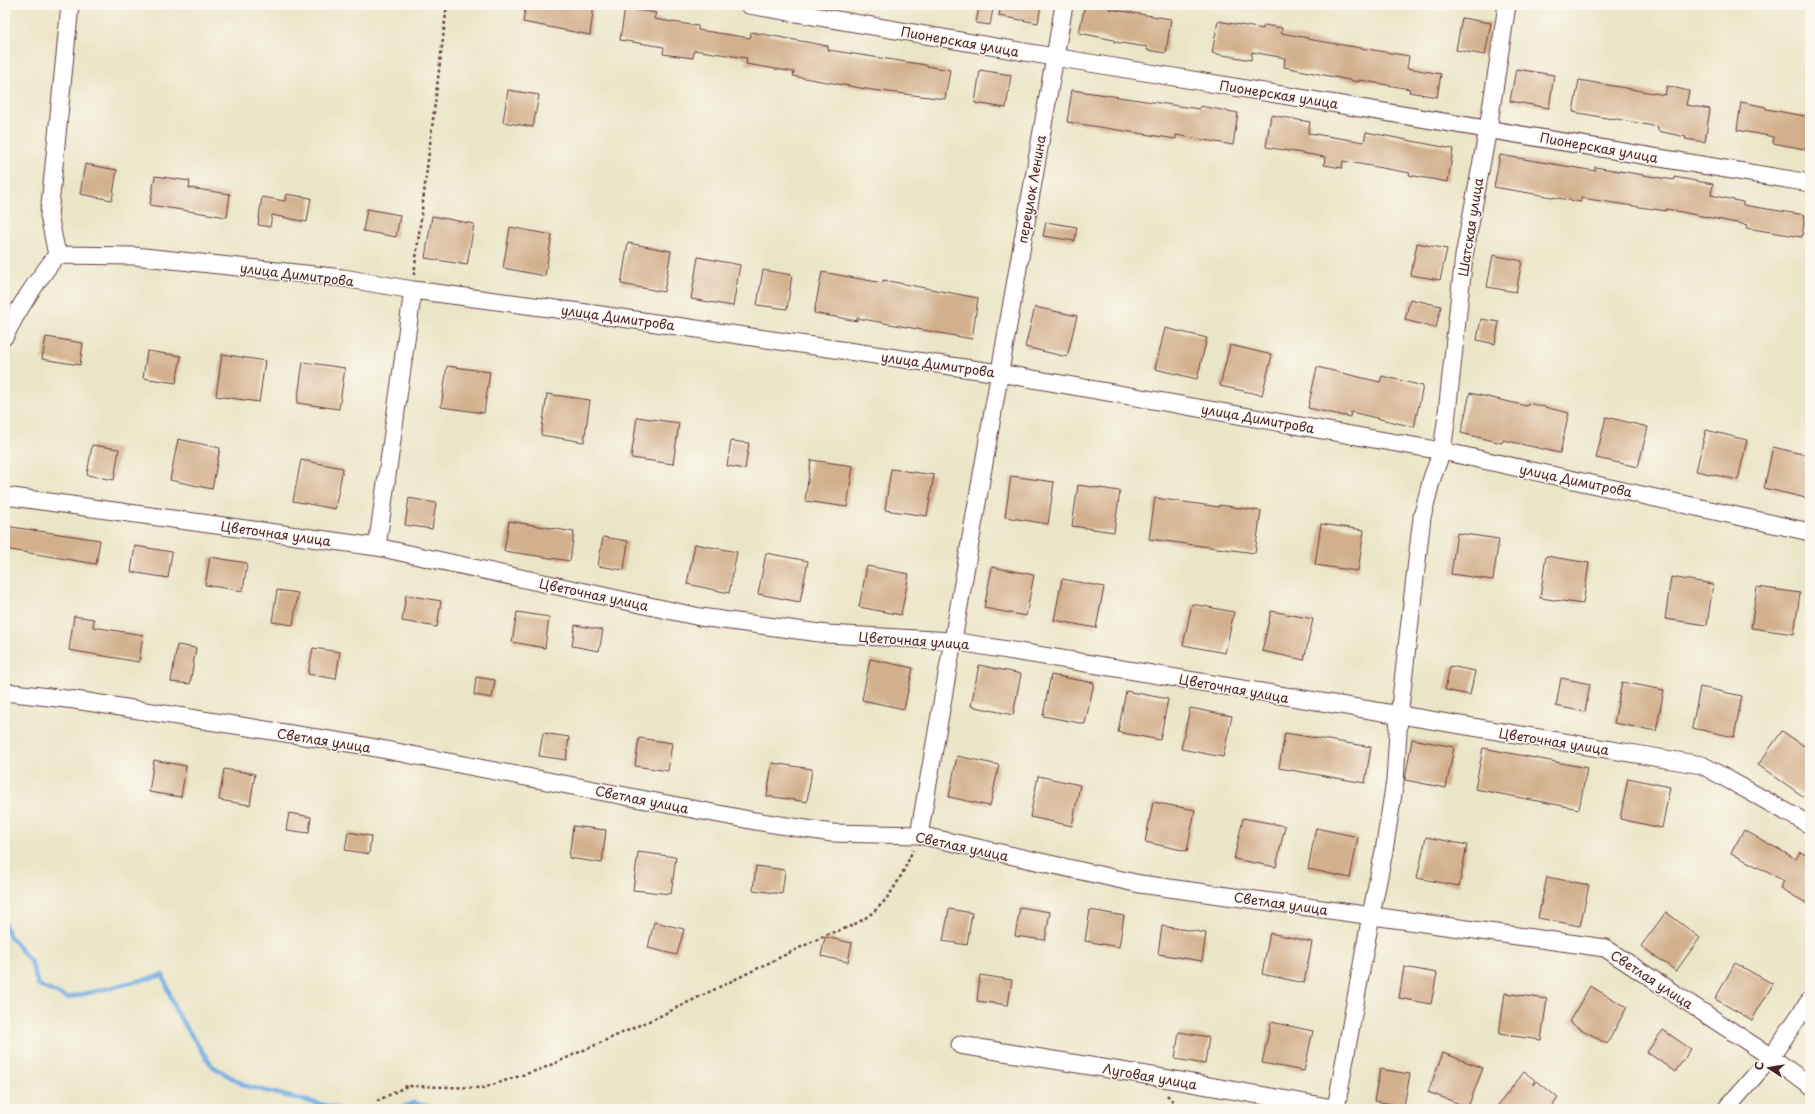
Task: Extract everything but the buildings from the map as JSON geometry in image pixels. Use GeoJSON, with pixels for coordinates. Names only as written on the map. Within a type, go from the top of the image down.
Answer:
{"type":"FeatureCollection","features":[{"type":"Feature","properties":{"kind":"street"},"geometry":{"type":"LineString","coordinates":[[5,336],[14,318],[38,280],[58,255],[49,215],[70,5]]}},
{"type":"Feature","properties":{"kind":"street","name":"Пионерская улица"},"geometry":{"type":"LineString","coordinates":[[749,5],[1054,58],[1810,183]]}},
{"type":"Feature","properties":{"kind":"street","name":"переулок Ленина"},"geometry":{"type":"LineString","coordinates":[[919,835],[1064,5]]}},
{"type":"Feature","properties":{"kind":"street","name":"Шатская улица"},"geometry":{"type":"LineString","coordinates":[[1338,1109],[1395,781],[1399,716],[1422,517],[1432,478],[1442,451],[1464,256],[1488,129],[1507,5]]}},
{"type":"Feature","properties":{"kind":"street","name":"улица Димитрова"},"geometry":{"type":"LineString","coordinates":[[58,255],[134,256],[343,278],[412,290],[594,314],[999,372],[1442,451],[1810,532]]}},
{"type":"Feature","properties":{"kind":"street"},"geometry":{"type":"LineString","coordinates":[[376,547],[412,290]]}},
{"type":"Feature","properties":{"kind":"street","name":"Цветочная улица"},"geometry":{"type":"LineString","coordinates":[[5,496],[376,547],[700,617],[827,634],[953,640],[1399,716],[1702,765],[1810,825]]}},
{"type":"Feature","properties":{"kind":"street","name":"Светлая улица"},"geometry":{"type":"LineString","coordinates":[[5,692],[75,700],[355,744],[755,821],[832,833],[919,835],[1140,884],[1606,948],[1771,1057],[1810,1086]]}},
{"type":"Feature","properties":{"kind":"street"},"geometry":{"type":"LineString","coordinates":[[1726,1109],[1771,1057],[1810,1000]]}},
{"type":"Feature","properties":{"kind":"street","name":"Луговая улица"},"geometry":{"type":"LineString","coordinates":[[960,1045],[1338,1109]]}},
{"type":"Feature","properties":{"kind":"path"},"geometry":{"type":"LineString","coordinates":[[412,290],[447,5]]}},
{"type":"Feature","properties":{"kind":"path"},"geometry":{"type":"LineString","coordinates":[[377,1102],[407,1086],[483,1088],[544,1068],[660,1016],[828,934],[857,924],[880,907],[902,876],[919,835]]}},
{"type":"Feature","properties":{"kind":"waterway"},"geometry":{"type":"LineString","coordinates":[[5,923],[8,934],[31,962],[38,985],[67,998],[163,975],[176,1012],[212,1066],[246,1086],[340,1109]]}},
{"type":"Feature","properties":{"kind":"waterway"},"geometry":{"type":"LineString","coordinates":[[399,1109],[413,1103],[439,1109]]}}]}
